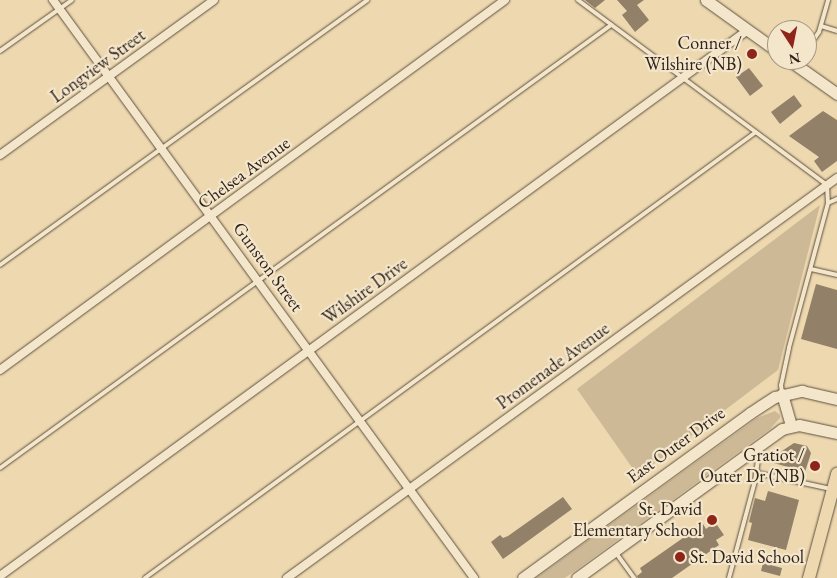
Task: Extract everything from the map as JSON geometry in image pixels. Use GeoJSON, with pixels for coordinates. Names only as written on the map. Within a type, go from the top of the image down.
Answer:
{"type":"FeatureCollection","features":[{"type":"Feature","properties":{"kind":"main road"},"geometry":{"type":"LineString","coordinates":[[809,578],[837,474]]}},
{"type":"Feature","properties":{"kind":"street","name":"Gunston Street"},"geometry":{"type":"LineString","coordinates":[[53,0],[162,146],[474,578]]}},
{"type":"Feature","properties":{"kind":"street","name":"Longview Street"},"geometry":{"type":"LineString","coordinates":[[0,155],[214,0]]}},
{"type":"Feature","properties":{"kind":"street","name":"Chelsea Avenue"},"geometry":{"type":"LineString","coordinates":[[0,370],[505,0]]}},
{"type":"Feature","properties":{"kind":"street"},"geometry":{"type":"LineString","coordinates":[[706,0],[767,44]]}},
{"type":"Feature","properties":{"kind":"street","name":"Wilshire Drive"},"geometry":{"type":"LineString","coordinates":[[0,576],[748,30]]}},
{"type":"Feature","properties":{"kind":"street"},"geometry":{"type":"LineString","coordinates":[[806,70],[837,94]]}},
{"type":"Feature","properties":{"kind":"street","name":"Promenade Avenue"},"geometry":{"type":"LineString","coordinates":[[288,578],[837,178]]}},
{"type":"Feature","properties":{"kind":"street","name":"East Outer Drive"},"geometry":{"type":"LineString","coordinates":[[523,578],[750,412],[782,394],[802,391],[837,399]]}},
{"type":"Feature","properties":{"kind":"street"},"geometry":{"type":"LineString","coordinates":[[782,394],[791,426]]}},
{"type":"Feature","properties":{"kind":"street"},"geometry":{"type":"LineString","coordinates":[[577,578],[782,429],[800,425],[837,433]]}},
{"type":"Feature","properties":{"kind":"lane"},"geometry":{"type":"LineString","coordinates":[[0,51],[72,0]]}},
{"type":"Feature","properties":{"kind":"lane"},"geometry":{"type":"LineString","coordinates":[[0,265],[162,146],[367,0]]}},
{"type":"Feature","properties":{"kind":"lane"},"geometry":{"type":"LineString","coordinates":[[578,0],[827,185],[828,203],[783,376],[782,394]]}},
{"type":"Feature","properties":{"kind":"lane"},"geometry":{"type":"LineString","coordinates":[[817,35],[828,0]]}},
{"type":"Feature","properties":{"kind":"lane"},"geometry":{"type":"LineString","coordinates":[[0,468],[611,25]]}},
{"type":"Feature","properties":{"kind":"lane"},"geometry":{"type":"LineString","coordinates":[[821,26],[837,31]]}},
{"type":"Feature","properties":{"kind":"lane"},"geometry":{"type":"LineString","coordinates":[[145,578],[756,132]]}},
{"type":"Feature","properties":{"kind":"lane"},"geometry":{"type":"LineString","coordinates":[[828,203],[837,199]]}},
{"type":"Feature","properties":{"kind":"lane"},"geometry":{"type":"LineString","coordinates":[[811,269],[837,275]]}},
{"type":"Feature","properties":{"kind":"lane"},"geometry":{"type":"LineString","coordinates":[[729,578],[757,474],[758,460],[756,449]]}},
{"type":"Feature","properties":{"kind":"lane"},"geometry":{"type":"LineString","coordinates":[[757,474],[833,489]]}},
{"type":"Feature","properties":{"kind":"lane"},"geometry":{"type":"LineString","coordinates":[[614,551],[634,578]]}},
{"type":"Feature","properties":{"kind":"shaded area"},"geometry":{"type":"Polygon","coordinates":[[[820,205],[778,370],[638,476],[577,389],[820,205]]]}},
{"type":"Feature","properties":{"kind":"shaded area"},"geometry":{"type":"Polygon","coordinates":[[[775,411],[780,415],[780,418],[770,429],[565,578],[536,578],[757,418],[775,411]]]}},
{"type":"Feature","properties":{"kind":"building"},"geometry":{"type":"Polygon","coordinates":[[[585,0],[605,0],[595,8],[585,0]]]}},
{"type":"Feature","properties":{"kind":"building"},"geometry":{"type":"Polygon","coordinates":[[[617,0],[644,0],[637,5],[649,20],[635,32],[622,15],[627,11],[617,0]]]}},
{"type":"Feature","properties":{"kind":"building"},"geometry":{"type":"Polygon","coordinates":[[[749,68],[763,86],[750,96],[736,77],[749,68]]]}},
{"type":"Feature","properties":{"kind":"building"},"geometry":{"type":"Polygon","coordinates":[[[794,95],[802,106],[780,124],[771,112],[794,95]]]}},
{"type":"Feature","properties":{"kind":"building"},"geometry":{"type":"Polygon","coordinates":[[[823,111],[837,120],[837,161],[822,172],[814,161],[819,157],[789,136],[823,111]]]}},
{"type":"Feature","properties":{"kind":"building"},"geometry":{"type":"Polygon","coordinates":[[[816,284],[837,290],[837,349],[801,339],[816,284]]]}},
{"type":"Feature","properties":{"kind":"building"},"geometry":{"type":"Polygon","coordinates":[[[794,443],[807,446],[811,453],[805,472],[767,461],[794,443]]]}},
{"type":"Feature","properties":{"kind":"building"},"geometry":{"type":"Polygon","coordinates":[[[768,491],[799,500],[786,550],[748,540],[752,523],[749,522],[755,498],[765,501],[768,491]]]}},
{"type":"Feature","properties":{"kind":"building"},"geometry":{"type":"Polygon","coordinates":[[[563,497],[572,509],[503,559],[491,542],[500,535],[503,538],[508,536],[563,497]]]}},
{"type":"Feature","properties":{"kind":"building","name":"St. David School"},"geometry":{"type":"Polygon","coordinates":[[[715,522],[724,535],[716,540],[719,545],[672,578],[638,578],[637,576],[642,572],[640,568],[703,524],[706,529],[715,522]]]}},
{"type":"Feature","properties":{"kind":"building"},"geometry":{"type":"Polygon","coordinates":[[[763,563],[782,568],[780,576],[761,571],[763,563]]]}},
{"type":"Feature","properties":{"kind":"place","name":"Conner / Wilshire (NB)"},"geometry":{"type":"Point","coordinates":[752,54]}},
{"type":"Feature","properties":{"kind":"place","name":"Gratiot / Outer Dr (NB)"},"geometry":{"type":"Point","coordinates":[815,466]}},
{"type":"Feature","properties":{"kind":"place","name":"St. David Elementary School"},"geometry":{"type":"Point","coordinates":[712,520]}},
{"type":"Feature","properties":{"kind":"place","name":"St. David School"},"geometry":{"type":"Point","coordinates":[680,557]}}]}
